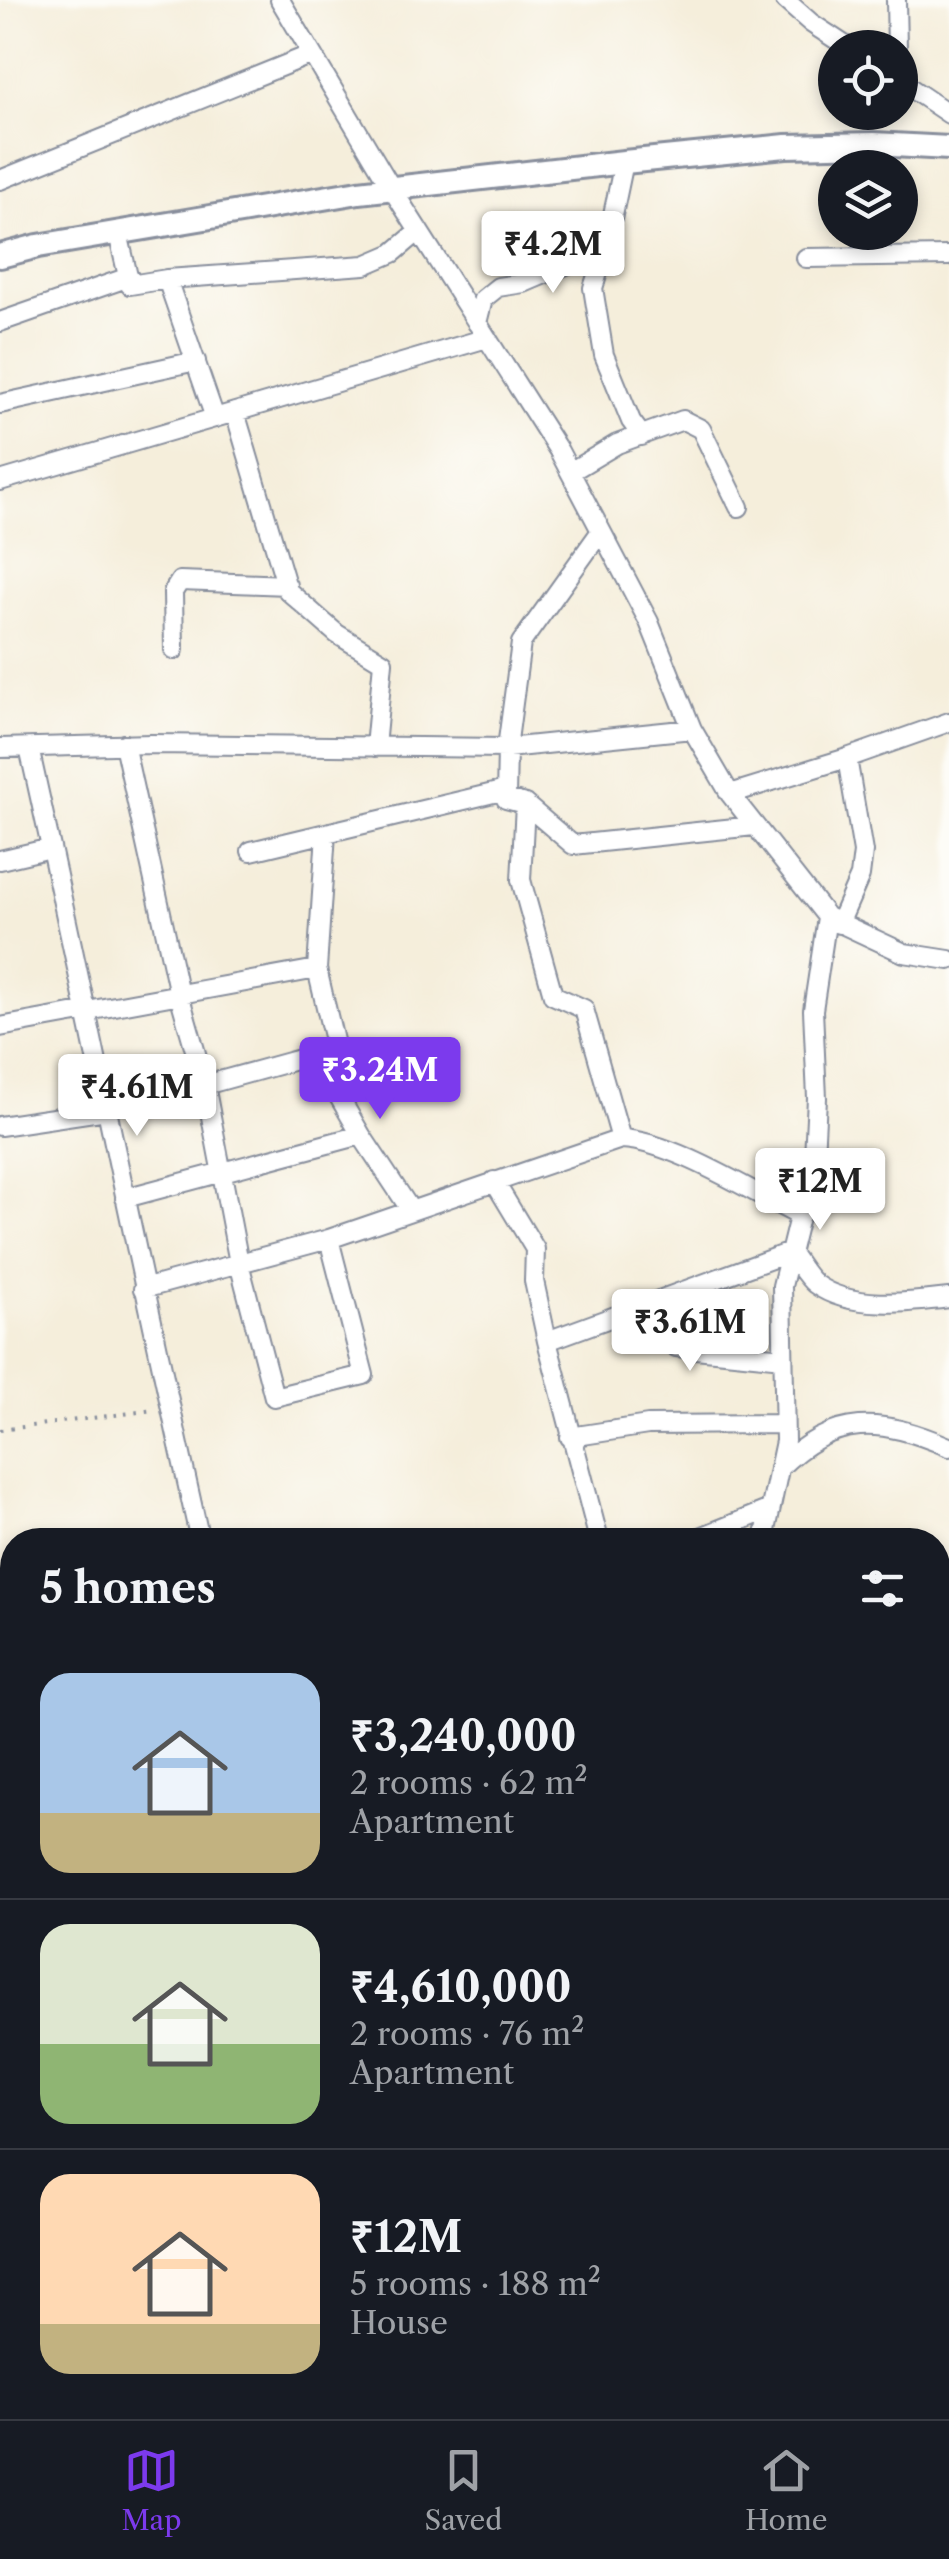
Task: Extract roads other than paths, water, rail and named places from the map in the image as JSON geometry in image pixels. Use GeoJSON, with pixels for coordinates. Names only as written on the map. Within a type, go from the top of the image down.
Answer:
{"type":"FeatureCollection","features":[{"type":"Feature","properties":{"kind":"street"},"geometry":{"type":"LineString","coordinates":[[280,0],[392,189],[570,472],[649,622],[692,729],[730,794],[833,921],[904,952],[949,960]]}},
{"type":"Feature","properties":{"kind":"street"},"geometry":{"type":"LineString","coordinates":[[785,0],[822,30]]}},
{"type":"Feature","properties":{"kind":"street"},"geometry":{"type":"LineString","coordinates":[[896,0],[897,30]]}},
{"type":"Feature","properties":{"kind":"street"},"geometry":{"type":"LineString","coordinates":[[0,180],[312,54]]}},
{"type":"Feature","properties":{"kind":"street"},"geometry":{"type":"LineString","coordinates":[[918,93],[949,114]]}},
{"type":"Feature","properties":{"kind":"street"},"geometry":{"type":"LineString","coordinates":[[0,256],[118,232],[392,189],[624,162],[786,146],[874,144],[949,148]]}},
{"type":"Feature","properties":{"kind":"street"},"geometry":{"type":"LineString","coordinates":[[624,162],[606,248],[593,288],[604,355],[631,421],[642,436]]}},
{"type":"Feature","properties":{"kind":"street"},"geometry":{"type":"LineString","coordinates":[[118,232],[130,285],[365,264],[393,253],[418,231]]}},
{"type":"Feature","properties":{"kind":"street"},"geometry":{"type":"LineString","coordinates":[[482,331],[483,299],[498,287],[524,283],[606,248]]}},
{"type":"Feature","properties":{"kind":"street"},"geometry":{"type":"LineString","coordinates":[[806,258],[949,256]]}},
{"type":"Feature","properties":{"kind":"street"},"geometry":{"type":"LineString","coordinates":[[0,322],[129,277]]}},
{"type":"Feature","properties":{"kind":"street"},"geometry":{"type":"LineString","coordinates":[[167,279],[216,418]]}},
{"type":"Feature","properties":{"kind":"street"},"geometry":{"type":"LineString","coordinates":[[0,481],[216,418],[482,331]]}},
{"type":"Feature","properties":{"kind":"street"},"geometry":{"type":"LineString","coordinates":[[0,404],[196,361]]}},
{"type":"Feature","properties":{"kind":"street"},"geometry":{"type":"LineString","coordinates":[[234,412],[288,591],[337,634],[383,662],[375,746]]}},
{"type":"Feature","properties":{"kind":"street"},"geometry":{"type":"LineString","coordinates":[[570,472],[617,444],[683,420],[701,430],[739,507]]}},
{"type":"Feature","properties":{"kind":"street"},"geometry":{"type":"LineString","coordinates":[[601,531],[521,643],[507,748],[506,798],[525,804],[572,845],[754,826]]}},
{"type":"Feature","properties":{"kind":"street"},"geometry":{"type":"LineString","coordinates":[[174,650],[173,592],[180,581],[287,586]]}},
{"type":"Feature","properties":{"kind":"street"},"geometry":{"type":"LineString","coordinates":[[730,794],[949,722]]}},
{"type":"Feature","properties":{"kind":"street"},"geometry":{"type":"LineString","coordinates":[[0,748],[124,744],[507,748],[692,729]]}},
{"type":"Feature","properties":{"kind":"street"},"geometry":{"type":"LineString","coordinates":[[124,744],[179,994],[205,1085],[239,1263],[274,1396],[364,1375],[329,1239]]}},
{"type":"Feature","properties":{"kind":"street"},"geometry":{"type":"LineString","coordinates":[[29,748],[197,1528]]}},
{"type":"Feature","properties":{"kind":"street"},"geometry":{"type":"LineString","coordinates":[[766,1528],[784,1424],[782,1286],[814,1156],[817,1098],[813,1010],[833,921],[860,876],[863,852],[847,758]]}},
{"type":"Feature","properties":{"kind":"street"},"geometry":{"type":"LineString","coordinates":[[250,852],[506,790]]}},
{"type":"Feature","properties":{"kind":"street"},"geometry":{"type":"LineString","coordinates":[[525,804],[522,880],[553,995],[584,1009],[621,1139]]}},
{"type":"Feature","properties":{"kind":"street"},"geometry":{"type":"LineString","coordinates":[[205,1085],[336,1050],[317,969],[326,833]]}},
{"type":"Feature","properties":{"kind":"street"},"geometry":{"type":"LineString","coordinates":[[0,860],[51,848]]}},
{"type":"Feature","properties":{"kind":"street"},"geometry":{"type":"LineString","coordinates":[[0,1027],[317,969]]}},
{"type":"Feature","properties":{"kind":"street"},"geometry":{"type":"LineString","coordinates":[[316,1055],[361,1136],[410,1210]]}},
{"type":"Feature","properties":{"kind":"street"},"geometry":{"type":"LineString","coordinates":[[0,1126],[108,1110]]}},
{"type":"Feature","properties":{"kind":"street"},"geometry":{"type":"LineString","coordinates":[[125,1198],[361,1136]]}},
{"type":"Feature","properties":{"kind":"street"},"geometry":{"type":"LineString","coordinates":[[143,1288],[329,1239],[621,1139],[639,1140],[687,1160],[800,1216]]}},
{"type":"Feature","properties":{"kind":"street"},"geometry":{"type":"LineString","coordinates":[[494,1182],[535,1248],[534,1281],[596,1528]]}},
{"type":"Feature","properties":{"kind":"street"},"geometry":{"type":"LineString","coordinates":[[790,1252],[814,1283],[842,1297],[876,1302],[949,1298]]}},
{"type":"Feature","properties":{"kind":"street"},"geometry":{"type":"LineString","coordinates":[[547,1340],[790,1252]]}},
{"type":"Feature","properties":{"kind":"street"},"geometry":{"type":"LineString","coordinates":[[636,1308],[662,1338],[676,1347],[783,1358]]}},
{"type":"Feature","properties":{"kind":"street"},"geometry":{"type":"LineString","coordinates":[[570,1437],[648,1424],[784,1424]]}},
{"type":"Feature","properties":{"kind":"street"},"geometry":{"type":"LineString","coordinates":[[779,1468],[801,1446],[827,1432],[863,1424],[908,1430],[949,1448]]}},
{"type":"Feature","properties":{"kind":"street"},"geometry":{"type":"LineString","coordinates":[[723,1528],[770,1509]]}}]}
